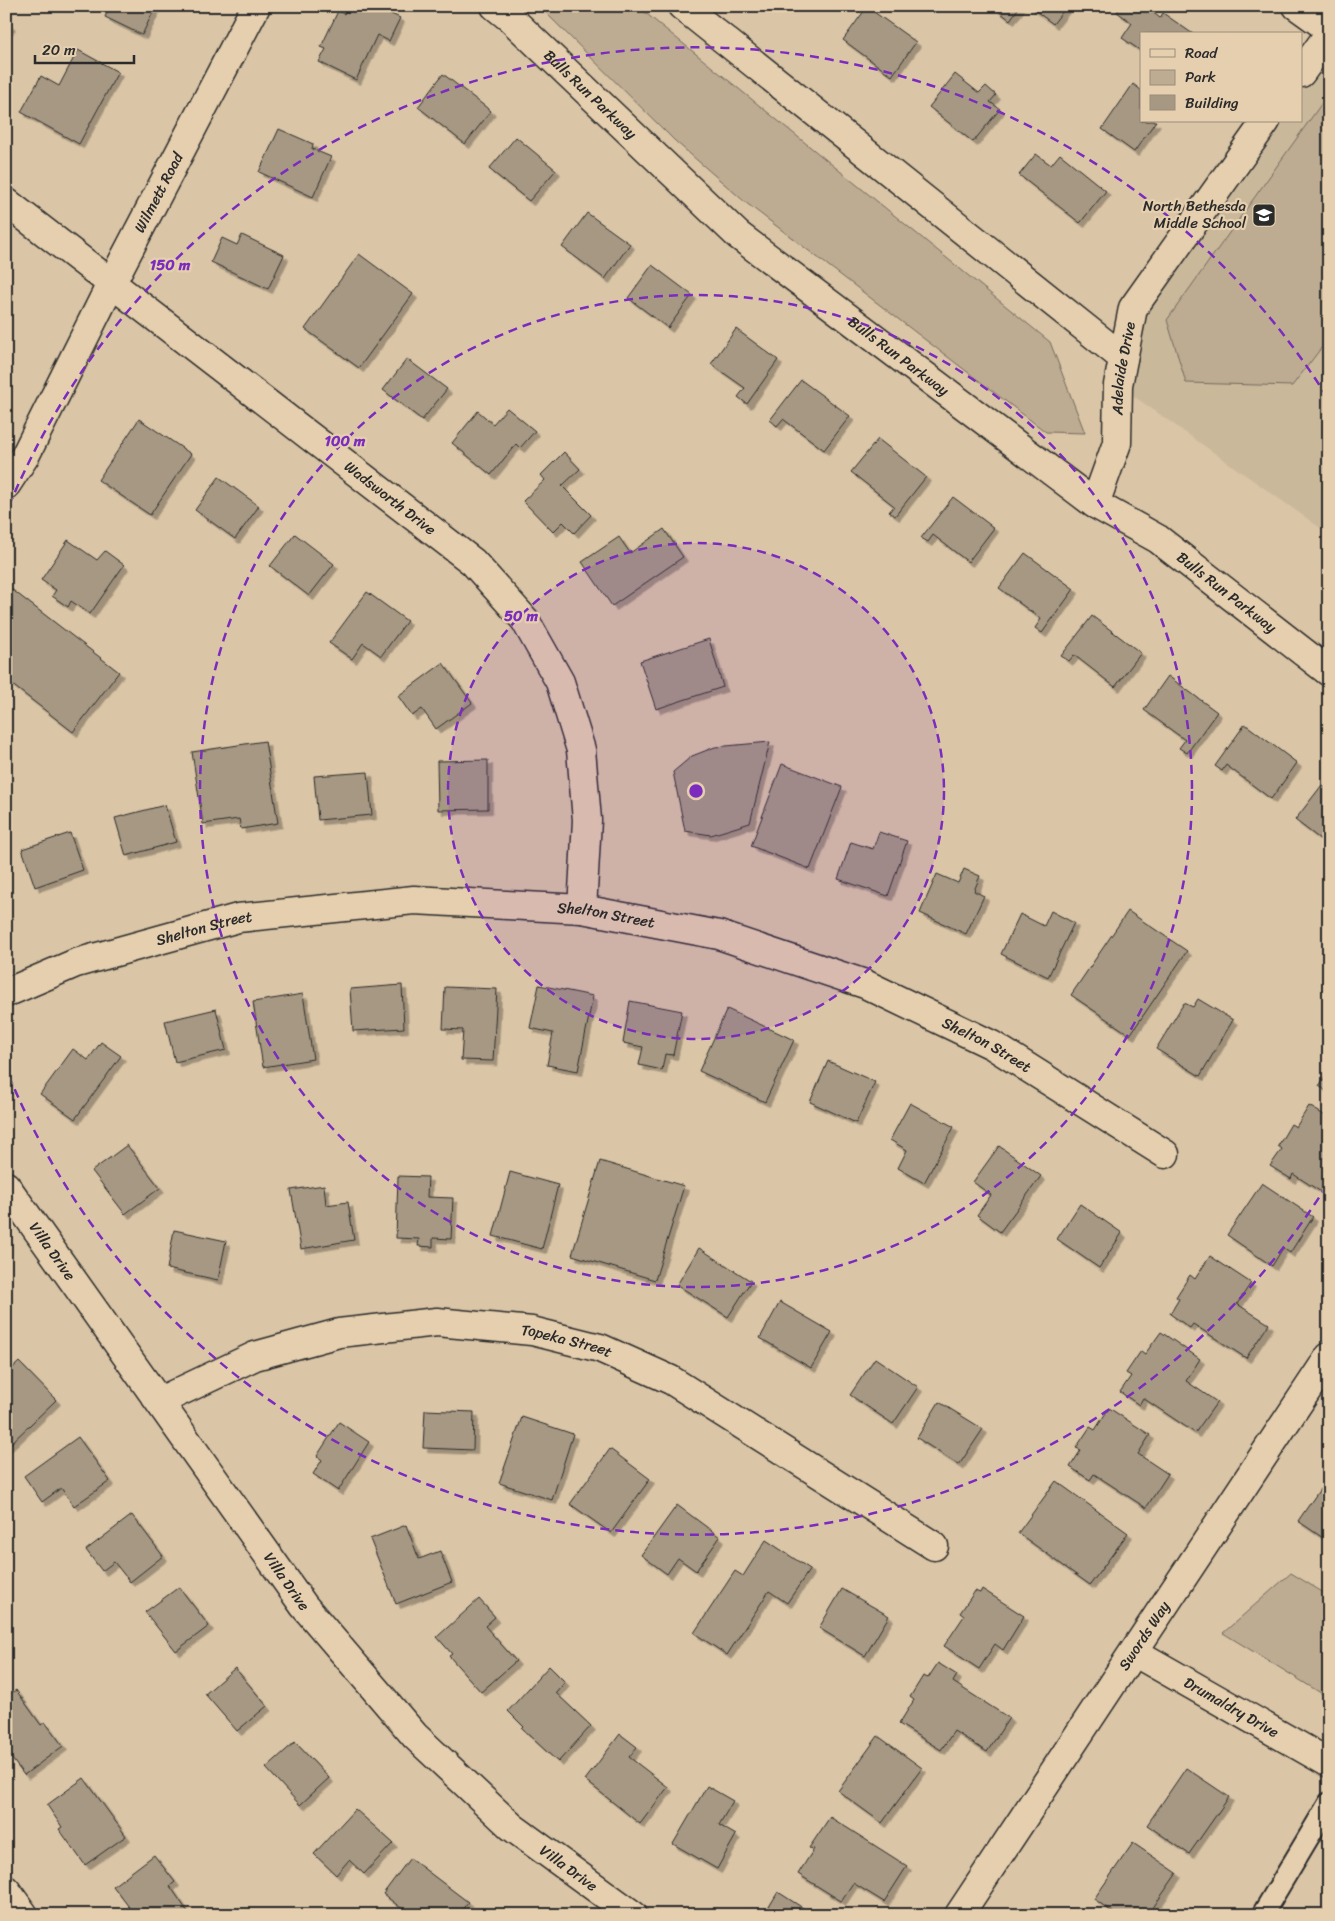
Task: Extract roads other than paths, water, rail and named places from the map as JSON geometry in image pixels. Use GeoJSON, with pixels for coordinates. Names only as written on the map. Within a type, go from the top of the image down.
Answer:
{"type":"FeatureCollection","features":[{"type":"Feature","properties":{"kind":"street","name":"Wilmett Road"},"geometry":{"type":"LineString","coordinates":[[6,485],[26,456],[111,284],[256,6]]}},
{"type":"Feature","properties":{"kind":"street","name":"Bulls Run Parkway"},"geometry":{"type":"LineString","coordinates":[[496,6],[738,235],[1095,504],[1158,539],[1329,672]]}},
{"type":"Feature","properties":{"kind":"street"},"geometry":{"type":"LineString","coordinates":[[682,6],[1123,358]]}},
{"type":"Feature","properties":{"kind":"street"},"geometry":{"type":"LineString","coordinates":[[1297,6],[1329,29]]}},
{"type":"Feature","properties":{"kind":"street"},"geometry":{"type":"LineString","coordinates":[[1302,72],[1329,34]]}},
{"type":"Feature","properties":{"kind":"street","name":"Adelaide Drive"},"geometry":{"type":"LineString","coordinates":[[1095,504],[1117,443],[1118,385],[1133,308],[1265,122]]}},
{"type":"Feature","properties":{"kind":"street","name":"Wadsworth Drive"},"geometry":{"type":"LineString","coordinates":[[6,202],[473,562],[525,620],[560,682],[581,750],[587,820],[582,909]]}},
{"type":"Feature","properties":{"kind":"street","name":"Shelton Street"},"geometry":{"type":"LineString","coordinates":[[6,993],[76,962],[238,918],[414,900],[582,909],[718,935],[864,984],[992,1045],[1165,1154]]}},
{"type":"Feature","properties":{"kind":"street","name":"Villa Drive"},"geometry":{"type":"LineString","coordinates":[[6,1186],[304,1606],[414,1736],[512,1827],[633,1915]]}},
{"type":"Feature","properties":{"kind":"street","name":"Topeka Street"},"geometry":{"type":"LineString","coordinates":[[160,1401],[255,1356],[339,1333],[437,1322],[532,1331],[600,1348],[671,1380],[934,1546]]}},
{"type":"Feature","properties":{"kind":"street","name":"Swords Way"},"geometry":{"type":"LineString","coordinates":[[959,1915],[1329,1356]]}},
{"type":"Feature","properties":{"kind":"street","name":"Drumaldry Drive"},"geometry":{"type":"LineString","coordinates":[[1134,1652],[1329,1763]]}},
{"type":"Feature","properties":{"kind":"street"},"geometry":{"type":"LineString","coordinates":[[6,1890],[24,1915]]}},
{"type":"Feature","properties":{"kind":"lane"},"geometry":{"type":"LineString","coordinates":[[1262,1915],[1329,1803]]}},
{"type":"Feature","properties":{"kind":"place","name":"North Bethesda Middle School"},"geometry":{"type":"Point","coordinates":[1264,215]}}]}
